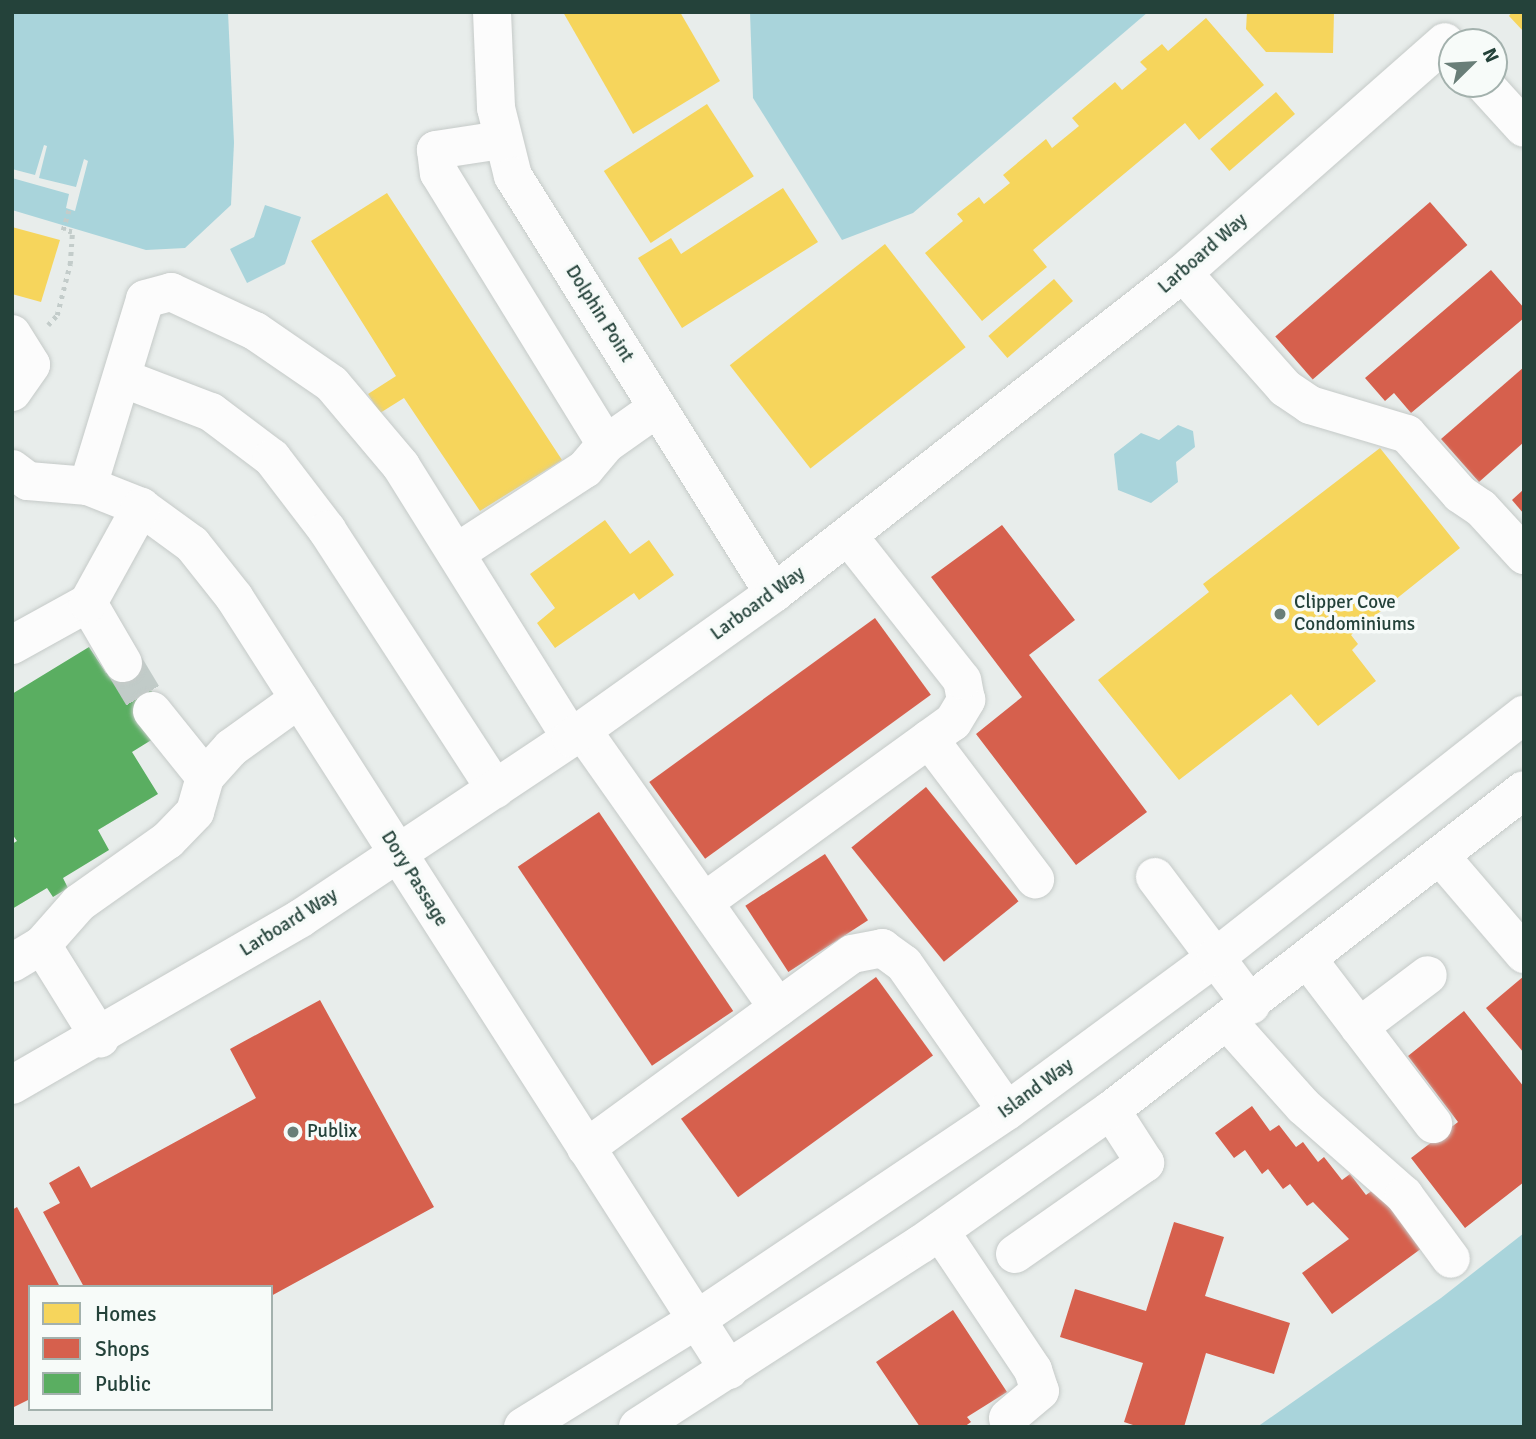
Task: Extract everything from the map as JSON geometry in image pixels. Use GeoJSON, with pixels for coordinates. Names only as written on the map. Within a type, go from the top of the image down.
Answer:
{"type":"FeatureCollection","features":[{"type":"Feature","properties":{"kind":"street","name":"Dolphin Point"},"geometry":{"type":"LineString","coordinates":[[492,12],[501,140],[513,176],[774,593]]}},
{"type":"Feature","properties":{"kind":"street","name":"Larboard Way"},"geometry":{"type":"LineString","coordinates":[[12,1085],[100,1038],[301,918],[577,734],[850,538],[1183,273],[1438,41]]}},
{"type":"Feature","properties":{"kind":"street"},"geometry":{"type":"LineString","coordinates":[[1497,98],[1524,128]]}},
{"type":"Feature","properties":{"kind":"street"},"geometry":{"type":"LineString","coordinates":[[501,140],[436,150],[439,173],[606,444]]}},
{"type":"Feature","properties":{"kind":"street"},"geometry":{"type":"LineString","coordinates":[[1183,273],[1284,388],[1310,405],[1406,434],[1460,494],[1481,508],[1524,555]]}},
{"type":"Feature","properties":{"kind":"street"},"geometry":{"type":"LineString","coordinates":[[88,486],[145,299],[171,292],[255,331],[332,384],[401,466],[577,734],[704,902],[778,1008]]}},
{"type":"Feature","properties":{"kind":"street"},"geometry":{"type":"LineString","coordinates":[[12,392],[31,365],[24,333]]}},
{"type":"Feature","properties":{"kind":"street"},"geometry":{"type":"LineString","coordinates":[[122,379],[211,412],[272,458],[327,530],[495,789]]}},
{"type":"Feature","properties":{"kind":"street"},"geometry":{"type":"LineString","coordinates":[[456,553],[585,469],[606,444],[657,408]]}},
{"type":"Feature","properties":{"kind":"street","name":"Dory Passage"},"geometry":{"type":"LineString","coordinates":[[20,475],[88,486],[141,507],[192,544],[234,597],[729,1370]]}},
{"type":"Feature","properties":{"kind":"street"},"geometry":{"type":"LineString","coordinates":[[12,645],[88,603],[141,507]]}},
{"type":"Feature","properties":{"kind":"street"},"geometry":{"type":"LineString","coordinates":[[704,902],[953,722],[966,700],[962,680],[850,538]]}},
{"type":"Feature","properties":{"kind":"street"},"geometry":{"type":"LineString","coordinates":[[88,603],[123,663]]}},
{"type":"Feature","properties":{"kind":"street"},"geometry":{"type":"LineString","coordinates":[[100,1038],[27,954],[79,903],[168,840],[195,812],[205,777],[231,748],[299,699]]}},
{"type":"Feature","properties":{"kind":"street"},"geometry":{"type":"LineString","coordinates":[[152,711],[205,777]]}},
{"type":"Feature","properties":{"kind":"street","name":"Island Way"},"geometry":{"type":"LineString","coordinates":[[523,1427],[696,1320],[1007,1111],[1216,957],[1524,715]]}},
{"type":"Feature","properties":{"kind":"street"},"geometry":{"type":"LineString","coordinates":[[929,739],[1035,879]]}},
{"type":"Feature","properties":{"kind":"street"},"geometry":{"type":"LineString","coordinates":[[638,1427],[940,1231],[1111,1110],[1309,961],[1524,790]]}},
{"type":"Feature","properties":{"kind":"street"},"geometry":{"type":"LineString","coordinates":[[1441,858],[1524,954]]}},
{"type":"Feature","properties":{"kind":"street"},"geometry":{"type":"LineString","coordinates":[[1155,877],[1216,957],[1240,1013],[1303,1106],[1404,1195],[1451,1259]]}},
{"type":"Feature","properties":{"kind":"street"},"geometry":{"type":"LineString","coordinates":[[586,1148],[852,954],[882,948],[904,964],[1007,1111]]}},
{"type":"Feature","properties":{"kind":"street"},"geometry":{"type":"LineString","coordinates":[[1309,961],[1433,1124]]}},
{"type":"Feature","properties":{"kind":"street"},"geometry":{"type":"LineString","coordinates":[[1359,1027],[1429,975]]}},
{"type":"Feature","properties":{"kind":"street"},"geometry":{"type":"LineString","coordinates":[[1015,1254],[1145,1163],[1111,1110]]}},
{"type":"Feature","properties":{"kind":"street"},"geometry":{"type":"LineString","coordinates":[[940,1231],[1033,1370],[1040,1391],[1008,1418]]}},
{"type":"Feature","properties":{"kind":"path"},"geometry":{"type":"LineString","coordinates":[[24,333],[57,315],[74,239],[72,232],[63,229],[69,209]]}},
{"type":"Feature","properties":{"kind":"water"},"geometry":{"type":"Polygon","coordinates":[[[12,12],[228,12],[234,143],[231,205],[185,248],[146,250],[12,210],[12,12]]]}},
{"type":"Feature","properties":{"kind":"water"},"geometry":{"type":"Polygon","coordinates":[[[750,12],[1148,12],[913,213],[842,240],[753,98],[750,12]]]}},
{"type":"Feature","properties":{"kind":"water"},"geometry":{"type":"Polygon","coordinates":[[[265,205],[301,217],[285,264],[247,283],[230,249],[254,237],[265,205]]]}},
{"type":"Feature","properties":{"kind":"water"},"geometry":{"type":"Polygon","coordinates":[[[1178,425],[1193,431],[1195,447],[1176,462],[1178,482],[1151,503],[1118,490],[1114,454],[1141,433],[1159,440],[1178,425]]]}},
{"type":"Feature","properties":{"kind":"water"},"geometry":{"type":"Polygon","coordinates":[[[1524,1233],[1524,1427],[1257,1427],[1441,1298],[1524,1233]]]}},
{"type":"Feature","properties":{"kind":"pier"},"geometry":{"type":"Polygon","coordinates":[[[44,145],[47,146],[39,178],[76,187],[84,159],[88,161],[75,211],[66,208],[69,194],[12,178],[12,169],[35,175],[44,145]]]}},
{"type":"Feature","properties":{"kind":"building: Homes"},"geometry":{"type":"Polygon","coordinates":[[[563,12],[680,12],[720,81],[633,134],[563,12]]]}},
{"type":"Feature","properties":{"kind":"building: Homes"},"geometry":{"type":"Polygon","coordinates":[[[1247,12],[1334,12],[1333,53],[1266,52],[1246,29],[1247,12]]]}},
{"type":"Feature","properties":{"kind":"building: Homes"},"geometry":{"type":"Polygon","coordinates":[[[1512,12],[1524,12],[1524,32],[1509,16],[1512,12]]]}},
{"type":"Feature","properties":{"kind":"building: Homes"},"geometry":{"type":"Polygon","coordinates":[[[1206,18],[1264,85],[1199,140],[1185,123],[1033,250],[1047,267],[982,321],[925,253],[963,221],[957,214],[979,197],[984,204],[1010,183],[1003,175],[1046,139],[1052,148],[1079,126],[1072,118],[1115,82],[1122,90],[1147,69],[1140,62],[1162,44],[1168,51],[1206,18]]]}},
{"type":"Feature","properties":{"kind":"building: Homes"},"geometry":{"type":"Polygon","coordinates":[[[1276,92],[1295,114],[1229,171],[1210,149],[1276,92]]]}},
{"type":"Feature","properties":{"kind":"building: Homes"},"geometry":{"type":"Polygon","coordinates":[[[707,104],[754,176],[651,243],[604,171],[707,104]]]}},
{"type":"Feature","properties":{"kind":"building: Homes"},"geometry":{"type":"Polygon","coordinates":[[[783,188],[818,242],[682,328],[638,258],[671,238],[681,254],[783,188]]]}},
{"type":"Feature","properties":{"kind":"building: Homes"},"geometry":{"type":"Polygon","coordinates":[[[387,193],[562,460],[480,511],[404,398],[380,413],[368,394],[396,376],[311,241],[387,193]]]}},
{"type":"Feature","properties":{"kind":"building: Homes"},"geometry":{"type":"Polygon","coordinates":[[[12,227],[60,240],[41,302],[12,294],[12,227]]]}},
{"type":"Feature","properties":{"kind":"building: Homes"},"geometry":{"type":"Polygon","coordinates":[[[885,244],[966,347],[810,469],[730,365],[885,244]]]}},
{"type":"Feature","properties":{"kind":"building: Homes"},"geometry":{"type":"Polygon","coordinates":[[[1054,279],[1073,301],[1007,358],[988,336],[1054,279]]]}},
{"type":"Feature","properties":{"kind":"building: Homes","name":"Clipper Cove Condominiums"},"geometry":{"type":"Polygon","coordinates":[[[1380,448],[1460,548],[1351,635],[1358,644],[1352,650],[1376,681],[1318,726],[1291,694],[1179,780],[1098,680],[1209,592],[1203,584],[1380,448]]]}},
{"type":"Feature","properties":{"kind":"building: Homes"},"geometry":{"type":"Polygon","coordinates":[[[605,520],[630,554],[649,540],[674,575],[639,600],[634,593],[555,648],[537,623],[555,608],[530,574],[605,520]]]}},
{"type":"Feature","properties":{"kind":"building: Shops"},"geometry":{"type":"Polygon","coordinates":[[[1430,202],[1467,245],[1313,380],[1275,336],[1430,202]]]}},
{"type":"Feature","properties":{"kind":"building: Shops"},"geometry":{"type":"Polygon","coordinates":[[[1491,270],[1524,308],[1524,318],[1411,413],[1394,393],[1385,401],[1365,378],[1491,270]]]}},
{"type":"Feature","properties":{"kind":"building: Shops"},"geometry":{"type":"Polygon","coordinates":[[[1524,367],[1524,442],[1479,482],[1441,439],[1524,367]]]}},
{"type":"Feature","properties":{"kind":"building: Shops"},"geometry":{"type":"Polygon","coordinates":[[[1524,489],[1524,514],[1512,500],[1524,489]]]}},
{"type":"Feature","properties":{"kind":"building: Shops"},"geometry":{"type":"Polygon","coordinates":[[[1002,525],[1075,620],[1029,655],[1147,812],[1076,865],[976,734],[1022,697],[931,577],[1002,525]]]}},
{"type":"Feature","properties":{"kind":"building: Shops"},"geometry":{"type":"Polygon","coordinates":[[[875,618],[931,695],[705,859],[649,782],[875,618]]]}},
{"type":"Feature","properties":{"kind":"building: Shops"},"geometry":{"type":"Polygon","coordinates":[[[926,787],[1019,901],[944,962],[851,847],[926,787]]]}},
{"type":"Feature","properties":{"kind":"building: Shops"},"geometry":{"type":"Polygon","coordinates":[[[599,812],[733,1011],[652,1066],[518,867],[599,812]]]}},
{"type":"Feature","properties":{"kind":"building: Shops"},"geometry":{"type":"Polygon","coordinates":[[[825,854],[868,920],[788,972],[745,906],[825,854]]]}},
{"type":"Feature","properties":{"kind":"building: Shops"},"geometry":{"type":"Polygon","coordinates":[[[1524,976],[1524,1053],[1486,1008],[1524,976]]]}},
{"type":"Feature","properties":{"kind":"building: Shops"},"geometry":{"type":"Polygon","coordinates":[[[876,977],[933,1055],[738,1197],[681,1119],[876,977]]]}},
{"type":"Feature","properties":{"kind":"building: Shops","name":"Publix"},"geometry":{"type":"Polygon","coordinates":[[[320,1000],[434,1207],[273,1295],[273,1285],[83,1285],[43,1212],[60,1203],[49,1183],[79,1166],[91,1188],[256,1098],[230,1049],[320,1000]]]}},
{"type":"Feature","properties":{"kind":"building: Shops"},"geometry":{"type":"Polygon","coordinates":[[[1464,1011],[1524,1087],[1524,1182],[1465,1228],[1411,1158],[1458,1122],[1408,1056],[1464,1011]]]}},
{"type":"Feature","properties":{"kind":"building: Shops"},"geometry":{"type":"Polygon","coordinates":[[[1252,1106],[1270,1131],[1279,1125],[1296,1147],[1303,1142],[1318,1162],[1324,1157],[1342,1180],[1350,1174],[1366,1195],[1377,1187],[1422,1248],[1332,1314],[1302,1273],[1349,1239],[1313,1202],[1307,1206],[1290,1184],[1283,1189],[1268,1169],[1262,1174],[1245,1150],[1234,1158],[1215,1133],[1252,1106]]]}},
{"type":"Feature","properties":{"kind":"building: Shops"},"geometry":{"type":"Polygon","coordinates":[[[17,1207],[59,1285],[28,1285],[28,1400],[12,1408],[12,1210],[17,1207]]]}},
{"type":"Feature","properties":{"kind":"building: Shops"},"geometry":{"type":"Polygon","coordinates":[[[1174,1222],[1224,1237],[1205,1296],[1290,1323],[1274,1374],[1206,1353],[1184,1427],[1139,1427],[1124,1422],[1143,1363],[1060,1337],[1075,1289],[1146,1311],[1174,1222]]]}},
{"type":"Feature","properties":{"kind":"building: Shops"},"geometry":{"type":"Polygon","coordinates":[[[953,1310],[1007,1392],[967,1417],[971,1422],[964,1427],[920,1427],[876,1362],[953,1310]]]}},
{"type":"Feature","properties":{"kind":"building: Public"},"geometry":{"type":"Polygon","coordinates":[[[89,647],[106,673],[132,659],[160,705],[153,739],[132,752],[158,794],[98,830],[109,850],[63,878],[68,888],[53,897],[47,888],[12,909],[12,844],[17,841],[12,834],[12,694],[89,647]]]}},
{"type":"Feature","properties":{"kind":"tunnel"},"geometry":{"type":"LineString","coordinates":[[123,663],[152,711]]}},
{"type":"Feature","properties":{"kind":"place","name":"Clipper Cove Condominiums"},"geometry":{"type":"Point","coordinates":[1280,614]}},
{"type":"Feature","properties":{"kind":"place","name":"Publix"},"geometry":{"type":"Point","coordinates":[293,1132]}}]}
